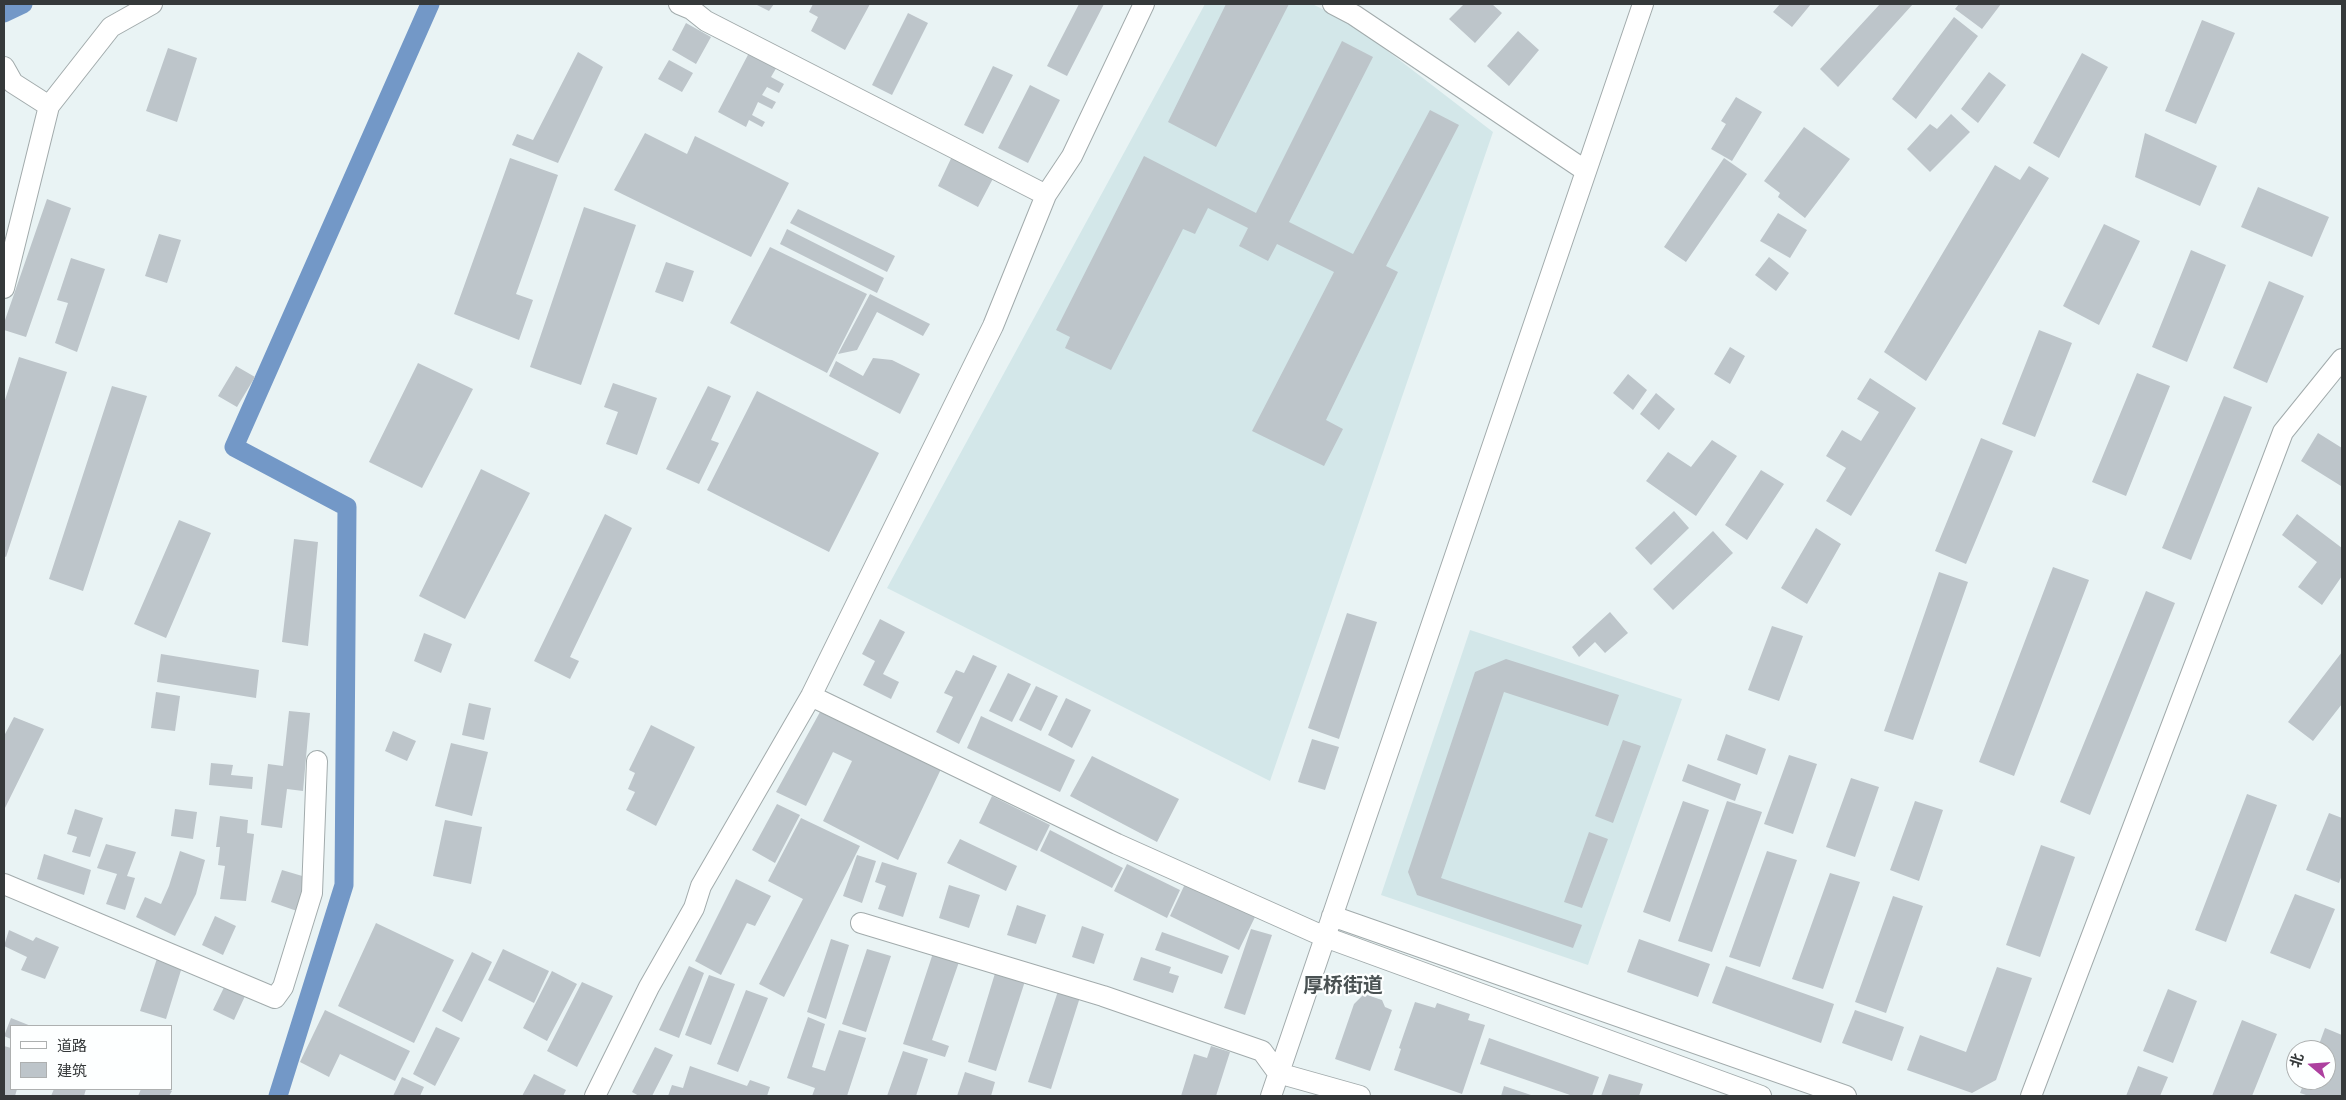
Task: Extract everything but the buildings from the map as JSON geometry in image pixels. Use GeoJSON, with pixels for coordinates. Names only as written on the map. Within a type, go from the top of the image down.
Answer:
{"type":"FeatureCollection","features":[{"type":"Feature","properties":{"kind":"street"},"geometry":{"type":"LineString","coordinates":[[4,288],[49,106],[110,27],[152,4]]}},
{"type":"Feature","properties":{"kind":"street"},"geometry":{"type":"LineString","coordinates":[[679,4],[691,9],[715,25],[1046,195]]}},
{"type":"Feature","properties":{"kind":"street"},"geometry":{"type":"LineString","coordinates":[[595,1096],[649,987],[694,908],[701,886],[811,696],[993,326],[1046,195],[1072,156],[1144,4]]}},
{"type":"Feature","properties":{"kind":"street"},"geometry":{"type":"LineString","coordinates":[[1333,4],[1379,31],[1586,172]]}},
{"type":"Feature","properties":{"kind":"street"},"geometry":{"type":"LineString","coordinates":[[1271,1096],[1643,4]]}},
{"type":"Feature","properties":{"kind":"street"},"geometry":{"type":"LineString","coordinates":[[4,67],[13,82],[49,106]]}},
{"type":"Feature","properties":{"kind":"street"},"geometry":{"type":"LineString","coordinates":[[2031,1096],[2283,432],[2342,359]]}},
{"type":"Feature","properties":{"kind":"street"},"geometry":{"type":"LineString","coordinates":[[811,696],[1117,844],[1325,937],[1761,1096]]}},
{"type":"Feature","properties":{"kind":"street"},"geometry":{"type":"LineString","coordinates":[[4,884],[275,998],[283,987],[312,893],[316,761]]}},
{"type":"Feature","properties":{"kind":"street"},"geometry":{"type":"LineString","coordinates":[[1332,916],[1846,1096]]}},
{"type":"Feature","properties":{"kind":"street"},"geometry":{"type":"LineString","coordinates":[[861,923],[1103,996],[1262,1051],[1278,1073],[1360,1096]]}},
{"type":"Feature","properties":{"kind":"shaded area"},"geometry":{"type":"Polygon","coordinates":[[[1205,4],[1312,4],[1350,22],[1493,132],[1270,781],[887,588],[1205,4]]]}},
{"type":"Feature","properties":{"kind":"shaded area"},"geometry":{"type":"Polygon","coordinates":[[[1470,630],[1682,699],[1588,965],[1381,895],[1470,630]]]}},
{"type":"Feature","properties":{"kind":"waterway"},"geometry":{"type":"LineString","coordinates":[[4,13],[23,4]]}},
{"type":"Feature","properties":{"kind":"waterway"},"geometry":{"type":"LineString","coordinates":[[278,1096],[344,885],[347,507],[234,447],[430,4]]}},
{"type":"Feature","properties":{"kind":"district","name":"厚桥街道"},"geometry":{"type":"Point","coordinates":[1343,986]}}]}
